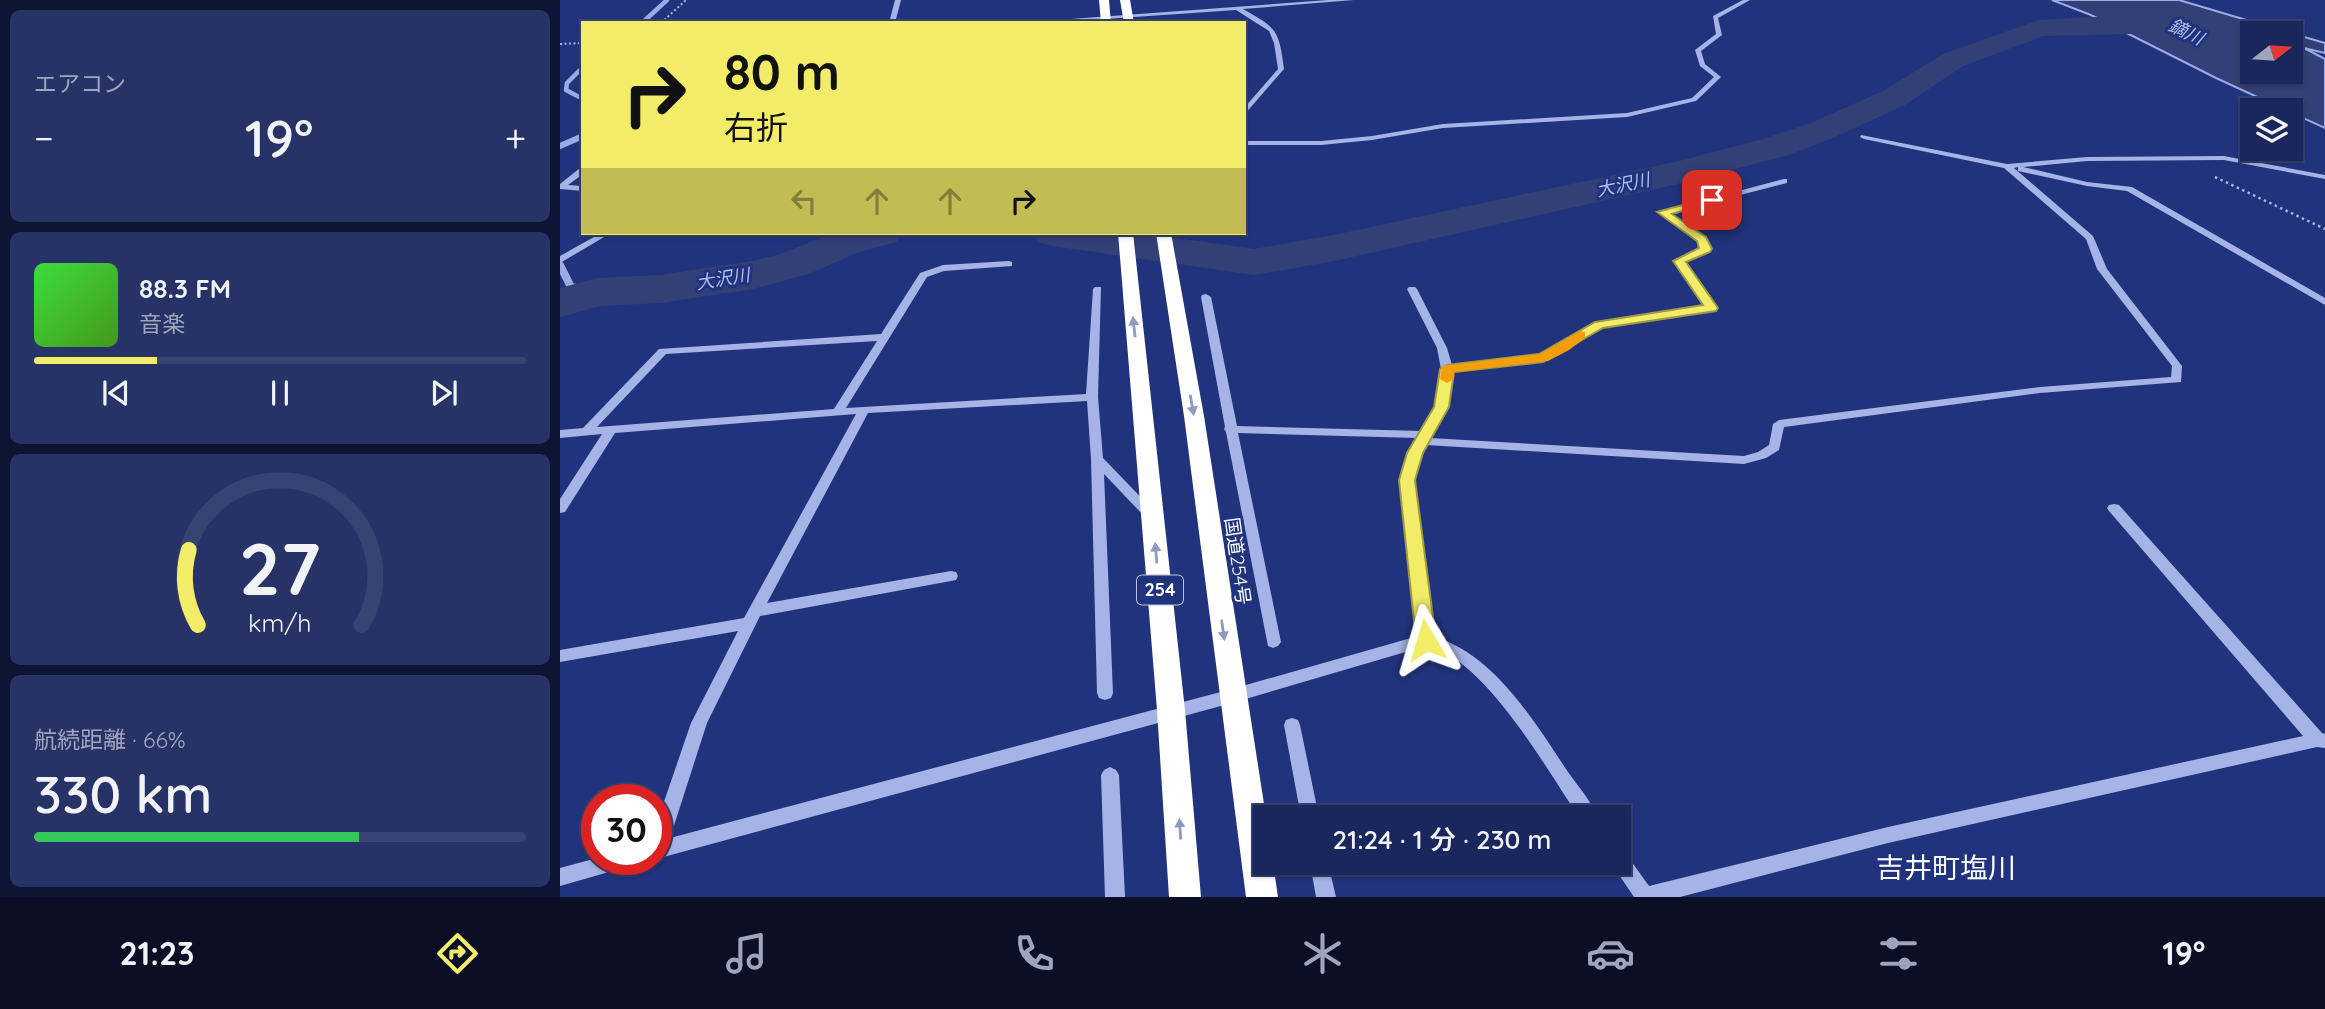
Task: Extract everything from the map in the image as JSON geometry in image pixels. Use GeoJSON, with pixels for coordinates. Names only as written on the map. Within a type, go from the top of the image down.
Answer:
{"type":"FeatureCollection","features":[{"type":"Feature","properties":{"kind":"highway"},"geometry":{"type":"LineString","coordinates":[[1104,0],[1106,20]]}},
{"type":"Feature","properties":{"kind":"highway"},"geometry":{"type":"LineString","coordinates":[[1125,0],[1128,20]]}},
{"type":"Feature","properties":{"kind":"highway","name":"254"},"geometry":{"type":"LineString","coordinates":[[1125,235],[1171,710],[1185,897]]}},
{"type":"Feature","properties":{"kind":"highway","name":"国道254号"},"geometry":{"type":"LineString","coordinates":[[1163,235],[1194,415],[1231,696],[1262,897]]}},
{"type":"Feature","properties":{"kind":"street"},"geometry":{"type":"LineString","coordinates":[[893,21],[898,0]]}},
{"type":"Feature","properties":{"kind":"street"},"geometry":{"type":"LineString","coordinates":[[1077,21],[1128,20],[1237,4],[1351,0]]}},
{"type":"Feature","properties":{"kind":"street"},"geometry":{"type":"LineString","coordinates":[[1246,143],[1321,143],[1443,126],[1589,119],[1627,115],[1694,100],[1718,78],[1702,65],[1698,50],[1719,35],[1715,17],[1746,0]]}},
{"type":"Feature","properties":{"kind":"street"},"geometry":{"type":"LineString","coordinates":[[1237,4],[1278,35],[1281,69],[1281,73],[1246,111]]}},
{"type":"Feature","properties":{"kind":"street"},"geometry":{"type":"LineString","coordinates":[[1864,137],[2087,184],[2129,190],[2325,302]]}},
{"type":"Feature","properties":{"kind":"street"},"geometry":{"type":"LineString","coordinates":[[2007,166],[2087,159],[2224,158],[2325,177]]}},
{"type":"Feature","properties":{"kind":"street"},"geometry":{"type":"LineString","coordinates":[[1230,429],[1425,438],[1744,460],[1762,455],[1775,447],[1779,424],[2040,390],[2177,380],[2177,366],[2102,269],[2090,238],[2007,166]]}},
{"type":"Feature","properties":{"kind":"street"},"geometry":{"type":"LineString","coordinates":[[561,187],[581,172]]}},
{"type":"Feature","properties":{"kind":"street"},"geometry":{"type":"LineString","coordinates":[[1447,369],[1543,358],[1600,325],[1711,308],[1679,261],[1706,249],[1702,239],[1663,212],[1784,181]]}},
{"type":"Feature","properties":{"kind":"street"},"geometry":{"type":"LineString","coordinates":[[561,187],[581,189]]}},
{"type":"Feature","properties":{"kind":"street"},"geometry":{"type":"LineString","coordinates":[[560,260],[604,235]]}},
{"type":"Feature","properties":{"kind":"street"},"geometry":{"type":"LineString","coordinates":[[838,412],[923,275],[930,271],[1009,264]]}},
{"type":"Feature","properties":{"kind":"street"},"geometry":{"type":"LineString","coordinates":[[1097,289],[1092,397],[1097,459],[1105,692]]}},
{"type":"Feature","properties":{"kind":"street"},"geometry":{"type":"LineString","coordinates":[[1412,289],[1442,348],[1447,369],[1441,407],[1415,453],[1407,480],[1426,640]]}},
{"type":"Feature","properties":{"kind":"street"},"geometry":{"type":"LineString","coordinates":[[1206,298],[1273,642]]}},
{"type":"Feature","properties":{"kind":"street"},"geometry":{"type":"LineString","coordinates":[[588,430],[663,351],[883,337]]}},
{"type":"Feature","properties":{"kind":"street"},"geometry":{"type":"LineString","coordinates":[[560,434],[864,410],[1092,397]]}},
{"type":"Feature","properties":{"kind":"street"},"geometry":{"type":"LineString","coordinates":[[672,805],[699,723],[752,617],[864,410]]}},
{"type":"Feature","properties":{"kind":"street"},"geometry":{"type":"LineString","coordinates":[[560,509],[610,432]]}},
{"type":"Feature","properties":{"kind":"street"},"geometry":{"type":"LineString","coordinates":[[1097,459],[1153,517]]}},
{"type":"Feature","properties":{"kind":"street"},"geometry":{"type":"LineString","coordinates":[[1629,875],[1644,897],[1888,835],[2321,741],[2114,508]]}},
{"type":"Feature","properties":{"kind":"street"},"geometry":{"type":"LineString","coordinates":[[560,656],[950,576]]}},
{"type":"Feature","properties":{"kind":"street"},"geometry":{"type":"LineString","coordinates":[[672,846],[1231,696],[1426,640],[1451,649],[1485,676],[1526,727],[1581,805]]}},
{"type":"Feature","properties":{"kind":"street"},"geometry":{"type":"LineString","coordinates":[[1292,725],[1308,805]]}},
{"type":"Feature","properties":{"kind":"street"},"geometry":{"type":"LineString","coordinates":[[1110,775],[1115,897]]}},
{"type":"Feature","properties":{"kind":"street"},"geometry":{"type":"LineString","coordinates":[[560,877],[581,871]]}},
{"type":"Feature","properties":{"kind":"street"},"geometry":{"type":"LineString","coordinates":[[1321,875],[1326,897]]}},
{"type":"Feature","properties":{"kind":"path"},"geometry":{"type":"LineString","coordinates":[[663,21],[686,0]]}},
{"type":"Feature","properties":{"kind":"path"},"geometry":{"type":"LineString","coordinates":[[560,44],[581,43]]}},
{"type":"Feature","properties":{"kind":"path"},"geometry":{"type":"LineString","coordinates":[[2174,158],[2325,229]]}},
{"type":"Feature","properties":{"kind":"water","name":"鏑川"},"geometry":{"type":"Polygon","coordinates":[[[2052,0],[2179,0],[2250,21],[2240,21],[2240,84],[2303,84],[2303,37],[2325,43],[2325,53],[2304,48],[2325,59],[2325,128],[2303,118],[2303,98],[2260,98],[2091,15],[2052,0]]]}},
{"type":"Feature","properties":{"kind":"waterway"},"geometry":{"type":"LineString","coordinates":[[644,21],[667,0]]}},
{"type":"Feature","properties":{"kind":"waterway","name":"大沢川"},"geometry":{"type":"LineString","coordinates":[[1067,235],[1254,262],[1334,248],[1682,172],[1776,147],[1823,130],[1894,98],[1953,60],[2039,28],[2172,25]]}},
{"type":"Feature","properties":{"kind":"waterway"},"geometry":{"type":"LineString","coordinates":[[581,69],[567,83],[566,90],[581,98]]}},
{"type":"Feature","properties":{"kind":"waterway"},"geometry":{"type":"LineString","coordinates":[[560,146],[581,137]]}},
{"type":"Feature","properties":{"kind":"waterway","name":"大沢川"},"geometry":{"type":"LineString","coordinates":[[560,303],[597,292],[661,289],[753,275],[793,265],[844,243],[874,235]]}},
{"type":"Feature","properties":{"kind":"waterway"},"geometry":{"type":"LineString","coordinates":[[560,265],[571,287],[597,292]]}},
{"type":"Feature","properties":{"kind":"slow traffic"},"geometry":{"type":"LineString","coordinates":[[1447,379],[1447,369],[1543,358],[1580,335]]}},
{"type":"Feature","properties":{"kind":"district","name":"吉井町塩川"},"geometry":{"type":"Point","coordinates":[1946,868]}},
{"type":"Feature","properties":{"kind":"route"},"geometry":{"type":"LineString","coordinates":[[1426,640],[1407,480],[1415,453],[1441,407],[1447,369],[1543,358],[1564,347],[1586,330],[1600,325],[1711,308],[1679,261],[1706,249],[1702,239],[1663,212],[1712,200]]}}]}
